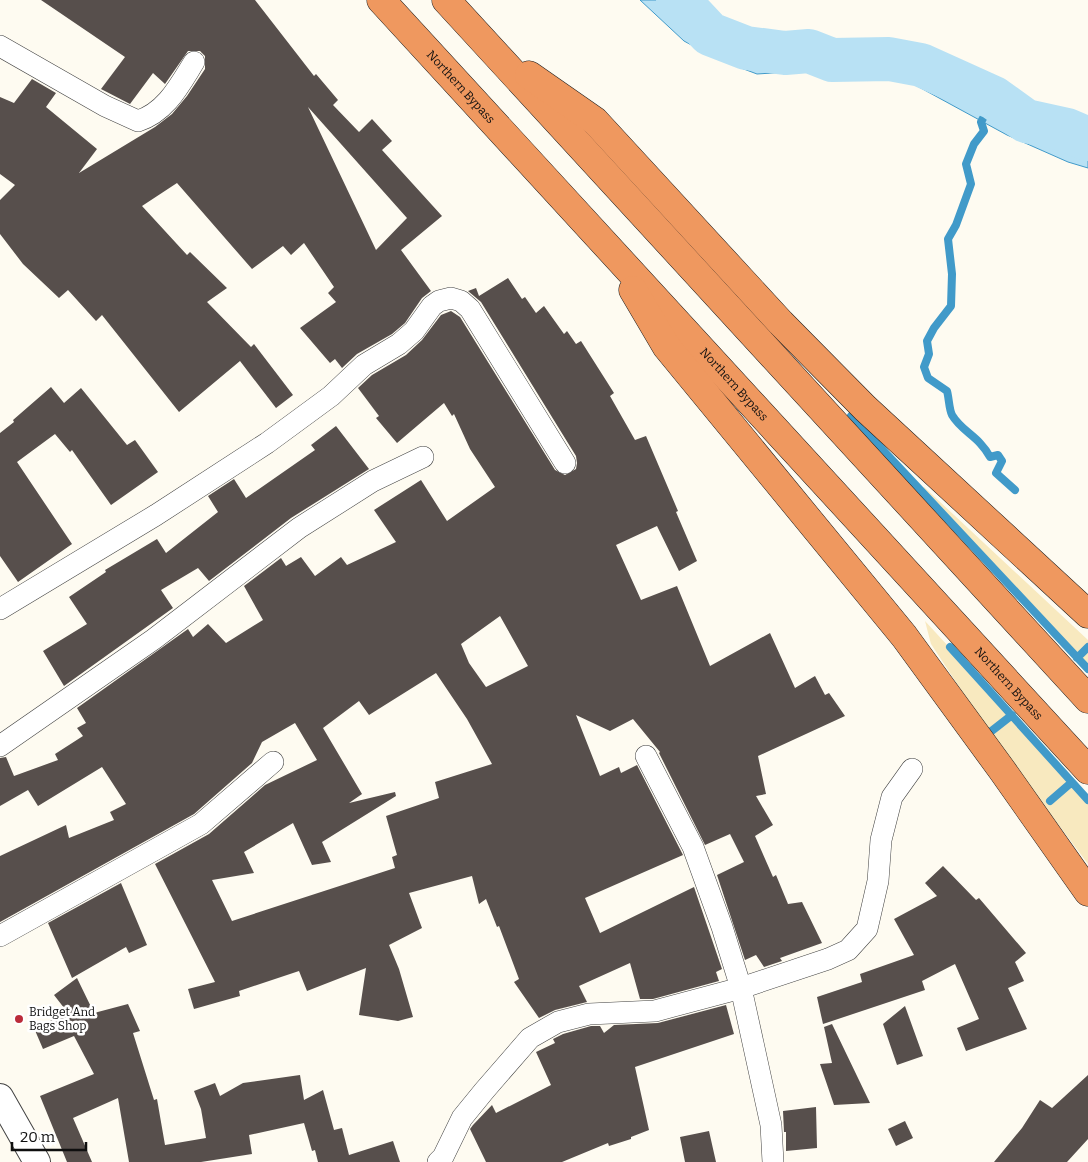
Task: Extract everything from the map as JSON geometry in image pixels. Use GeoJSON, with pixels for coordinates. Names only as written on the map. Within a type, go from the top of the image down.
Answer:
{"type":"FeatureCollection","features":[{"type":"Feature","properties":{"kind":"highway","name":"Northern Bypass"},"geometry":{"type":"LineString","coordinates":[[381,0],[1088,770]]}},
{"type":"Feature","properties":{"kind":"highway"},"geometry":{"type":"LineString","coordinates":[[446,0],[1088,699]]}},
{"type":"Feature","properties":{"kind":"highway"},"geometry":{"type":"LineString","coordinates":[[496,54],[564,98],[595,121],[781,323],[865,408],[1088,614]]}},
{"type":"Feature","properties":{"kind":"highway"},"geometry":{"type":"LineString","coordinates":[[605,244],[666,346],[904,636],[1088,892]]}},
{"type":"Feature","properties":{"kind":"street"},"geometry":{"type":"LineString","coordinates":[[0,46],[105,106],[138,121],[148,118],[161,108],[173,95],[194,62]]}},
{"type":"Feature","properties":{"kind":"street"},"geometry":{"type":"LineString","coordinates":[[0,609],[156,516],[267,443],[325,401],[364,365],[399,344],[414,331],[432,306],[439,301],[451,298],[461,301],[470,309],[565,463]]}},
{"type":"Feature","properties":{"kind":"street"},"geometry":{"type":"LineString","coordinates":[[0,746],[154,639],[299,528],[373,481],[423,457]]}},
{"type":"Feature","properties":{"kind":"street"},"geometry":{"type":"LineString","coordinates":[[646,756],[693,847],[722,927],[740,988],[771,1124],[773,1162]]}},
{"type":"Feature","properties":{"kind":"street"},"geometry":{"type":"LineString","coordinates":[[0,936],[200,824],[273,762]]}},
{"type":"Feature","properties":{"kind":"street"},"geometry":{"type":"LineString","coordinates":[[438,1162],[443,1157],[462,1118],[484,1091],[530,1038],[558,1022],[589,1014],[655,1011],[740,988],[848,950],[867,929],[878,880],[881,840],[892,797],[912,769]]}},
{"type":"Feature","properties":{"kind":"street"},"geometry":{"type":"LineString","coordinates":[[0,1097],[37,1162]]}},
{"type":"Feature","properties":{"kind":"sand"},"geometry":{"type":"Polygon","coordinates":[[[924,487],[1088,640],[1088,672],[921,490],[924,487]]]}},
{"type":"Feature","properties":{"kind":"sand"},"geometry":{"type":"Polygon","coordinates":[[[925,621],[1088,798],[1088,864],[988,731],[931,644],[925,621]]]}},
{"type":"Feature","properties":{"kind":"water"},"geometry":{"type":"Polygon","coordinates":[[[640,0],[661,0],[700,33],[729,44],[750,49],[778,45],[802,53],[850,58],[919,73],[951,85],[988,104],[1007,117],[1034,117],[1052,133],[1088,147],[1088,168],[1068,162],[1007,135],[906,80],[871,74],[836,77],[803,71],[757,74],[717,59],[684,41],[640,0]]]}},
{"type":"Feature","properties":{"kind":"building"},"geometry":{"type":"Polygon","coordinates":[[[41,0],[255,0],[314,76],[316,74],[338,100],[333,105],[359,132],[372,119],[392,141],[382,150],[442,216],[401,250],[431,291],[422,298],[405,323],[392,334],[357,354],[342,368],[335,359],[330,363],[300,328],[336,302],[328,293],[334,287],[304,243],[291,255],[283,246],[252,269],[177,183],[142,206],[187,255],[190,252],[227,288],[207,302],[251,347],[254,344],[293,395],[276,408],[240,361],[179,412],[102,315],[96,321],[68,290],[59,298],[23,264],[0,234],[0,200],[15,185],[0,174],[0,97],[14,103],[32,79],[56,93],[46,107],[97,149],[79,173],[155,127],[172,114],[205,69],[205,56],[200,51],[188,51],[165,84],[153,73],[130,104],[101,89],[125,57],[41,0]],[[308,107],[376,250],[407,218],[308,107]]]}},
{"type":"Feature","properties":{"kind":"building"},"geometry":{"type":"Polygon","coordinates":[[[508,278],[522,299],[525,297],[536,313],[544,306],[564,334],[567,331],[576,344],[581,341],[614,393],[610,396],[635,440],[646,436],[697,561],[679,571],[657,526],[616,545],[641,600],[677,586],[710,666],[770,633],[795,688],[815,676],[825,695],[829,693],[845,716],[758,756],[766,794],[756,796],[773,825],[755,836],[773,877],[776,875],[788,904],[802,902],[822,943],[780,958],[782,961],[764,967],[756,955],[745,960],[717,875],[744,862],[730,834],[705,845],[660,752],[633,719],[610,731],[576,715],[600,776],[619,767],[621,773],[637,765],[683,855],[585,898],[600,933],[694,887],[722,969],[716,972],[719,981],[653,999],[640,999],[630,963],[579,986],[587,1002],[555,1010],[539,1018],[514,982],[519,979],[499,926],[497,927],[486,899],[479,904],[472,876],[409,893],[422,928],[389,945],[399,969],[413,1017],[398,1021],[359,1015],[366,968],[307,991],[299,971],[239,991],[240,996],[194,1009],[188,989],[215,982],[155,864],[209,834],[265,785],[317,760],[295,723],[262,742],[252,763],[194,814],[0,922],[0,856],[66,825],[69,838],[114,820],[110,812],[126,804],[102,767],[38,806],[28,790],[0,806],[0,758],[6,757],[14,776],[58,760],[55,754],[83,736],[77,728],[86,723],[77,708],[188,629],[193,637],[208,624],[226,643],[263,620],[244,586],[281,558],[286,566],[301,557],[315,576],[341,557],[347,565],[396,542],[374,510],[421,480],[447,521],[495,487],[470,449],[454,414],[452,416],[444,403],[397,443],[376,418],[379,416],[358,388],[372,375],[406,355],[422,340],[441,315],[451,311],[460,317],[555,470],[565,475],[576,469],[576,456],[481,302],[468,291],[476,288],[479,296],[508,278]],[[500,616],[461,644],[469,663],[486,687],[528,666],[500,616]],[[436,673],[369,715],[359,701],[323,728],[362,794],[349,803],[395,792],[396,796],[322,842],[331,862],[312,865],[293,823],[244,852],[254,873],[212,880],[232,921],[395,868],[392,857],[397,855],[386,816],[439,798],[435,782],[492,764],[467,719],[436,673]]]}},
{"type":"Feature","properties":{"kind":"building"},"geometry":{"type":"Polygon","coordinates":[[[51,387],[64,403],[81,388],[127,445],[135,440],[158,472],[111,505],[72,450],[70,452],[55,434],[17,462],[72,544],[18,582],[0,556],[0,433],[51,387]]]}},
{"type":"Feature","properties":{"kind":"building"},"geometry":{"type":"Polygon","coordinates":[[[336,426],[369,469],[291,518],[209,581],[198,568],[161,590],[173,608],[64,686],[43,651],[87,624],[69,597],[106,572],[105,570],[157,539],[166,553],[218,512],[208,496],[234,479],[246,498],[315,450],[311,445],[336,426]]]}},
{"type":"Feature","properties":{"kind":"building"},"geometry":{"type":"Polygon","coordinates":[[[943,866],[976,900],[979,898],[1026,953],[1015,962],[1024,981],[1008,988],[1027,1029],[966,1051],[957,1028],[979,1019],[955,964],[922,981],[925,990],[823,1024],[817,997],[862,982],[860,974],[914,955],[894,919],[937,896],[925,883],[943,866]]]}},
{"type":"Feature","properties":{"kind":"building"},"geometry":{"type":"Polygon","coordinates":[[[121,883],[147,945],[129,953],[126,947],[72,978],[48,923],[121,883]]]}},
{"type":"Feature","properties":{"kind":"building"},"geometry":{"type":"Polygon","coordinates":[[[77,978],[94,1013],[128,1004],[140,1031],[133,1033],[154,1100],[157,1099],[165,1145],[206,1138],[201,1109],[194,1091],[215,1083],[220,1096],[243,1083],[300,1075],[304,1100],[323,1090],[334,1130],[342,1128],[349,1155],[393,1141],[400,1162],[318,1162],[315,1150],[312,1151],[304,1123],[249,1135],[252,1154],[201,1162],[129,1162],[118,1098],[73,1118],[92,1162],[67,1162],[40,1096],[94,1074],[74,1036],[43,1049],[34,1028],[68,1013],[54,995],[77,978]]]}},
{"type":"Feature","properties":{"kind":"building"},"geometry":{"type":"Polygon","coordinates":[[[726,1005],[734,1034],[635,1067],[649,1130],[631,1137],[631,1139],[609,1146],[608,1143],[562,1162],[486,1162],[470,1129],[492,1105],[496,1113],[551,1085],[536,1052],[555,1043],[553,1039],[591,1026],[600,1026],[604,1033],[614,1025],[658,1023],[726,1005]]]}},
{"type":"Feature","properties":{"kind":"building"},"geometry":{"type":"Polygon","coordinates":[[[905,1006],[923,1056],[897,1065],[883,1024],[905,1006]]]}},
{"type":"Feature","properties":{"kind":"building"},"geometry":{"type":"Polygon","coordinates":[[[832,1024],[870,1103],[834,1105],[820,1064],[832,1063],[824,1027],[832,1024]]]}},
{"type":"Feature","properties":{"kind":"building"},"geometry":{"type":"Polygon","coordinates":[[[1088,1075],[1088,1139],[1067,1162],[994,1162],[1022,1128],[1040,1100],[1052,1108],[1088,1075]]]}},
{"type":"Feature","properties":{"kind":"building"},"geometry":{"type":"Polygon","coordinates":[[[816,1107],[817,1148],[786,1151],[783,1111],[816,1107]]]}},
{"type":"Feature","properties":{"kind":"building"},"geometry":{"type":"Polygon","coordinates":[[[905,1121],[913,1138],[896,1146],[888,1129],[905,1121]]]}},
{"type":"Feature","properties":{"kind":"building"},"geometry":{"type":"Polygon","coordinates":[[[709,1131],[716,1162],[685,1162],[680,1137],[709,1131]]]}},
{"type":"Feature","properties":{"kind":"waterway"},"geometry":{"type":"LineString","coordinates":[[678,0],[710,34],[746,48],[785,53],[809,51],[832,60],[889,59],[921,65],[994,98],[1026,121],[1067,130],[1088,139]]}},
{"type":"Feature","properties":{"kind":"waterway"},"geometry":{"type":"LineString","coordinates":[[994,98],[981,122],[984,131],[974,144],[966,164],[971,184],[956,225],[948,239],[952,274],[951,306],[934,328],[927,341],[929,354],[924,367],[928,378],[947,391],[951,413],[956,421],[981,444],[990,457],[998,455],[1002,461],[996,473],[1015,490]]}},
{"type":"Feature","properties":{"kind":"waterway"},"geometry":{"type":"LineString","coordinates":[[851,416],[1088,669]]}},
{"type":"Feature","properties":{"kind":"waterway"},"geometry":{"type":"LineString","coordinates":[[950,647],[1088,800]]}},
{"type":"Feature","properties":{"kind":"waterway"},"geometry":{"type":"LineString","coordinates":[[1077,658],[1088,647]]}},
{"type":"Feature","properties":{"kind":"waterway"},"geometry":{"type":"LineString","coordinates":[[989,733],[1012,715]]}},
{"type":"Feature","properties":{"kind":"waterway"},"geometry":{"type":"LineString","coordinates":[[1050,801],[1072,782]]}},
{"type":"Feature","properties":{"kind":"place","name":"Bridget And Bags Shop"},"geometry":{"type":"Point","coordinates":[19,1019]}}]}
